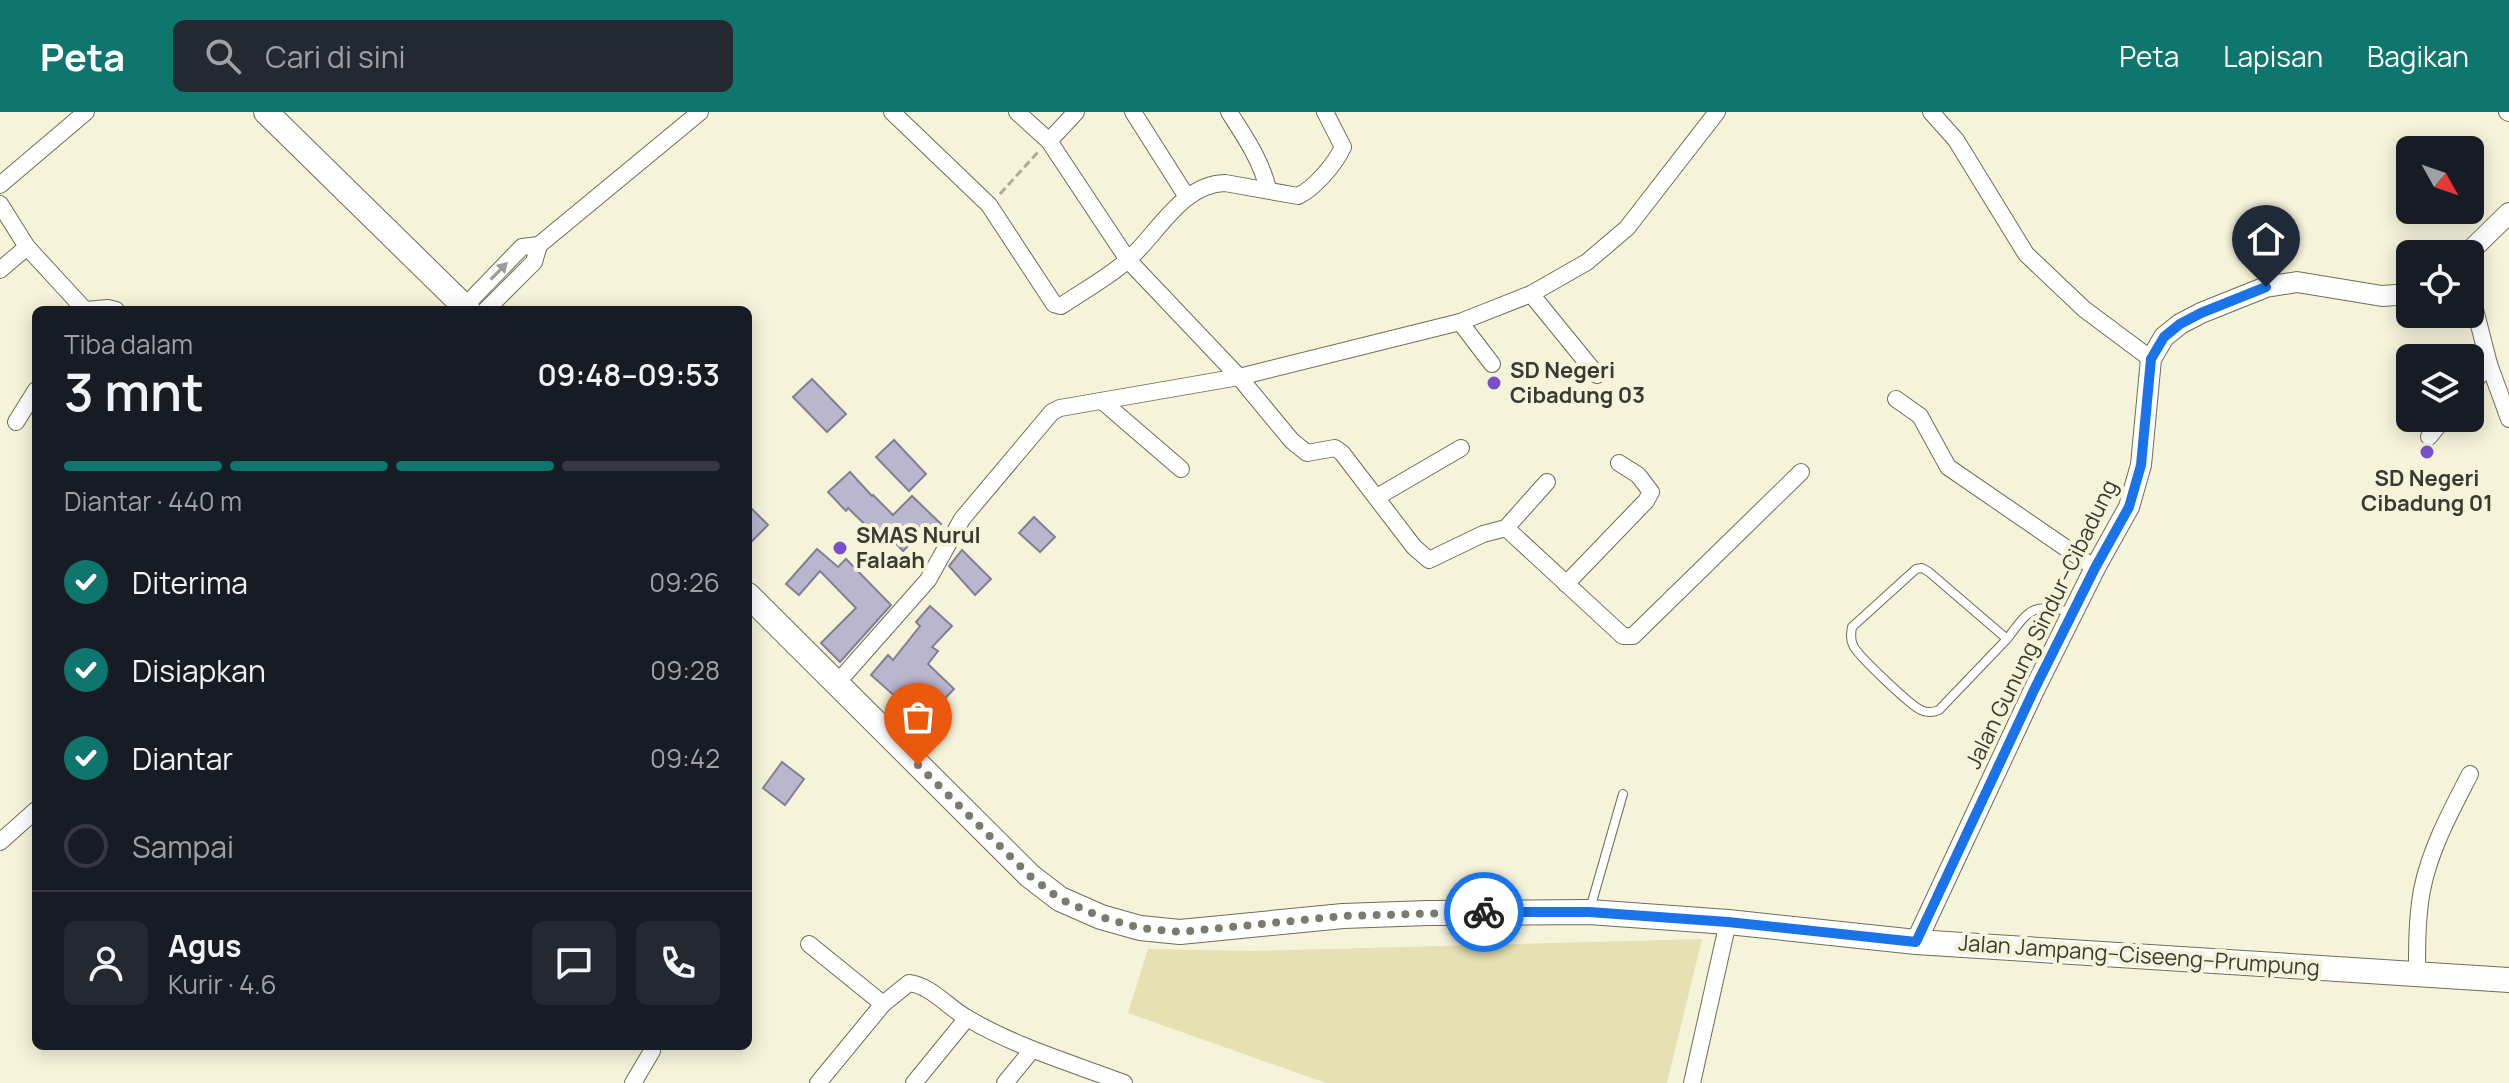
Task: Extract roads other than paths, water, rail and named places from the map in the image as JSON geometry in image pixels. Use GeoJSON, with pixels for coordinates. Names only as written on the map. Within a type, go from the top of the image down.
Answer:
{"type":"FeatureCollection","features":[{"type":"Feature","properties":{"kind":"main road"},"geometry":{"type":"LineString","coordinates":[[266,112],[470,306]]}},
{"type":"Feature","properties":{"kind":"main road","name":"Jalan Jampang–Ciseeng–Prumpung"},"geometry":{"type":"LineString","coordinates":[[752,599],[1030,876],[1060,899],[1101,917],[1140,928],[1180,932],[1343,916],[1589,912],[1728,922],[1916,942],[2509,980]]}},
{"type":"Feature","properties":{"kind":"street"},"geometry":{"type":"LineString","coordinates":[[0,185],[86,112]]}},
{"type":"Feature","properties":{"kind":"street"},"geometry":{"type":"LineString","coordinates":[[475,306],[522,247],[539,245],[700,112]]}},
{"type":"Feature","properties":{"kind":"street"},"geometry":{"type":"LineString","coordinates":[[892,112],[989,205],[1054,304],[1061,306],[1128,260],[1187,197],[1212,183],[1268,189],[1298,196],[1305,193],[1339,156],[1343,147],[1325,112]]}},
{"type":"Feature","properties":{"kind":"street"},"geometry":{"type":"LineString","coordinates":[[1017,112],[1049,141],[1128,260],[1239,377],[1292,441],[1307,453],[1335,448],[1342,453],[1414,547],[1429,560],[1483,534],[1506,528],[1547,482]]}},
{"type":"Feature","properties":{"kind":"street"},"geometry":{"type":"LineString","coordinates":[[1049,141],[1076,112]]}},
{"type":"Feature","properties":{"kind":"street"},"geometry":{"type":"LineString","coordinates":[[1133,112],[1187,197]]}},
{"type":"Feature","properties":{"kind":"street"},"geometry":{"type":"LineString","coordinates":[[1229,112],[1252,147],[1268,189]]}},
{"type":"Feature","properties":{"kind":"street"},"geometry":{"type":"LineString","coordinates":[[837,683],[928,580],[962,519],[1052,412],[1060,408],[1239,377],[1460,322],[1531,294],[1587,262],[1627,228],[1717,112]]}},
{"type":"Feature","properties":{"kind":"street"},"geometry":{"type":"LineString","coordinates":[[1931,112],[1956,140],[2026,254],[2084,309],[2151,359],[2164,337],[2180,324],[2266,287],[2297,282],[2382,296],[2396,295]]}},
{"type":"Feature","properties":{"kind":"street"},"geometry":{"type":"LineString","coordinates":[[0,204],[27,247],[82,306]]}},
{"type":"Feature","properties":{"kind":"street"},"geometry":{"type":"LineString","coordinates":[[2481,240],[2509,213]]}},
{"type":"Feature","properties":{"kind":"street"},"geometry":{"type":"LineString","coordinates":[[0,270],[27,247]]}},
{"type":"Feature","properties":{"kind":"street"},"geometry":{"type":"LineString","coordinates":[[1531,294],[1597,375]]}},
{"type":"Feature","properties":{"kind":"street"},"geometry":{"type":"LineString","coordinates":[[1460,322],[1492,364]]}},
{"type":"Feature","properties":{"kind":"street"},"geometry":{"type":"LineString","coordinates":[[2480,328],[2509,419]]}},
{"type":"Feature","properties":{"kind":"street","name":"Jalan Gunung Sindur–Cibadung"},"geometry":{"type":"LineString","coordinates":[[1916,942],[2073,612],[2129,507],[2141,465],[2151,359]]}},
{"type":"Feature","properties":{"kind":"street"},"geometry":{"type":"LineString","coordinates":[[2484,370],[2489,364]]}},
{"type":"Feature","properties":{"kind":"street"},"geometry":{"type":"LineString","coordinates":[[16,422],[32,396]]}},
{"type":"Feature","properties":{"kind":"street"},"geometry":{"type":"LineString","coordinates":[[1896,399],[1920,416],[1948,467],[2095,568]]}},
{"type":"Feature","properties":{"kind":"street"},"geometry":{"type":"LineString","coordinates":[[1102,401],[1181,469]]}},
{"type":"Feature","properties":{"kind":"street"},"geometry":{"type":"LineString","coordinates":[[2429,437],[2433,432]]}},
{"type":"Feature","properties":{"kind":"street"},"geometry":{"type":"LineString","coordinates":[[1377,497],[1461,448]]}},
{"type":"Feature","properties":{"kind":"street"},"geometry":{"type":"LineString","coordinates":[[1566,584],[1646,501],[1651,492],[1638,475],[1619,463]]}},
{"type":"Feature","properties":{"kind":"street"},"geometry":{"type":"LineString","coordinates":[[1506,528],[1623,636],[1633,636],[1801,472]]}},
{"type":"Feature","properties":{"kind":"street"},"geometry":{"type":"LineString","coordinates":[[2417,972],[2422,890],[2445,821],[2470,774]]}},
{"type":"Feature","properties":{"kind":"street"},"geometry":{"type":"LineString","coordinates":[[0,842],[32,814]]}},
{"type":"Feature","properties":{"kind":"street"},"geometry":{"type":"LineString","coordinates":[[1692,1083],[1728,922]]}},
{"type":"Feature","properties":{"kind":"street"},"geometry":{"type":"LineString","coordinates":[[809,944],[883,1004]]}},
{"type":"Feature","properties":{"kind":"street"},"geometry":{"type":"LineString","coordinates":[[818,1083],[883,1004],[902,986],[914,983],[967,1018],[1032,1050],[1103,1080],[1124,1083]]}},
{"type":"Feature","properties":{"kind":"street"},"geometry":{"type":"LineString","coordinates":[[914,1083],[967,1018]]}},
{"type":"Feature","properties":{"kind":"street"},"geometry":{"type":"LineString","coordinates":[[633,1083],[652,1050]]}},
{"type":"Feature","properties":{"kind":"street"},"geometry":{"type":"LineString","coordinates":[[1005,1083],[1032,1050]]}},
{"type":"Feature","properties":{"kind":"lane"},"geometry":{"type":"LineString","coordinates":[[2007,639],[1922,568],[1916,569],[1852,627],[1851,635],[1851,642],[1858,654],[1917,709],[1933,713],[2007,639],[2025,615],[2042,606],[2073,612]]}},
{"type":"Feature","properties":{"kind":"lane"},"geometry":{"type":"LineString","coordinates":[[1589,912],[1623,794]]}},
{"type":"Feature","properties":{"kind":"place","name":"SD Negeri Cibadung 03"},"geometry":{"type":"Point","coordinates":[1494,383]}},
{"type":"Feature","properties":{"kind":"place","name":"SD Negeri Cibadung 01"},"geometry":{"type":"Point","coordinates":[2427,452]}},
{"type":"Feature","properties":{"kind":"place","name":"SMAS Nurul Falaah"},"geometry":{"type":"Point","coordinates":[840,548]}}]}
